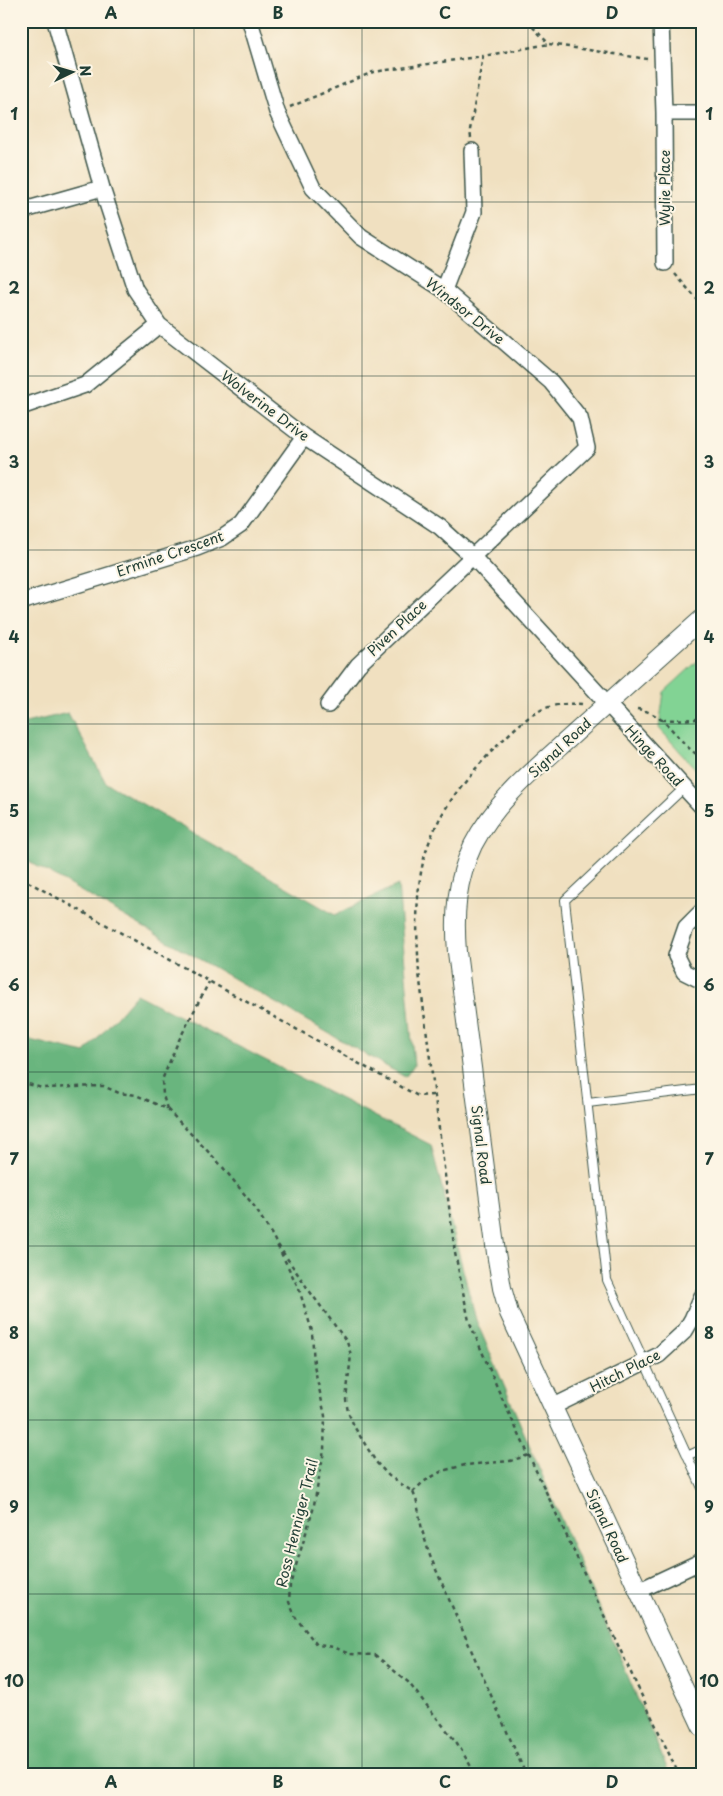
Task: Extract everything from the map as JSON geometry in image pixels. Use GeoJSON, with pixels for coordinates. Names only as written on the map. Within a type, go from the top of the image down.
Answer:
{"type":"FeatureCollection","features":[{"type":"Feature","properties":{"kind":"street","name":"Wolverine Drive"},"geometry":{"type":"LineString","coordinates":[[55,21],[102,188],[135,289],[159,325],[304,437],[440,527],[473,557],[607,704]]}},
{"type":"Feature","properties":{"kind":"street","name":"Windsor Drive"},"geometry":{"type":"LineString","coordinates":[[250,21],[277,112],[313,188],[361,237],[444,290],[550,382],[580,418],[587,448],[473,557]]}},
{"type":"Feature","properties":{"kind":"street"},"geometry":{"type":"LineString","coordinates":[[661,21],[664,113],[702,113]]}},
{"type":"Feature","properties":{"kind":"street","name":"Wylie Place"},"geometry":{"type":"LineString","coordinates":[[664,113],[665,263]]}},
{"type":"Feature","properties":{"kind":"street"},"geometry":{"type":"LineString","coordinates":[[444,290],[474,212],[472,151]]}},
{"type":"Feature","properties":{"kind":"street"},"geometry":{"type":"LineString","coordinates":[[21,211],[102,188]]}},
{"type":"Feature","properties":{"kind":"street"},"geometry":{"type":"LineString","coordinates":[[21,407],[85,385],[159,325]]}},
{"type":"Feature","properties":{"kind":"street","name":"Ermine Crescent"},"geometry":{"type":"LineString","coordinates":[[21,602],[198,548],[222,538],[241,525],[304,437]]}},
{"type":"Feature","properties":{"kind":"street","name":"Piven Place"},"geometry":{"type":"LineString","coordinates":[[328,705],[358,665],[473,557]]}},
{"type":"Feature","properties":{"kind":"street","name":"Signal Road"},"geometry":{"type":"LineString","coordinates":[[702,619],[519,785],[486,822],[472,847],[457,895],[455,922],[457,952],[489,1204],[502,1288],[509,1313],[702,1727]]}},
{"type":"Feature","properties":{"kind":"street","name":"Hinge Road"},"geometry":{"type":"LineString","coordinates":[[607,704],[702,808]]}},
{"type":"Feature","properties":{"kind":"street"},"geometry":{"type":"LineString","coordinates":[[702,911],[686,927],[676,956],[684,972],[702,981]]}},
{"type":"Feature","properties":{"kind":"street","name":"Hitch Place"},"geometry":{"type":"LineString","coordinates":[[552,1407],[659,1355],[685,1331],[702,1296]]}},
{"type":"Feature","properties":{"kind":"street"},"geometry":{"type":"LineString","coordinates":[[638,1591],[702,1561]]}},
{"type":"Feature","properties":{"kind":"lane"},"geometry":{"type":"LineString","coordinates":[[684,788],[566,900],[607,1280],[702,1488]]}},
{"type":"Feature","properties":{"kind":"lane"},"geometry":{"type":"LineString","coordinates":[[588,1102],[702,1089]]}},
{"type":"Feature","properties":{"kind":"lane"},"geometry":{"type":"LineString","coordinates":[[687,1456],[702,1449]]}},
{"type":"Feature","properties":{"kind":"path"},"geometry":{"type":"LineString","coordinates":[[527,21],[549,44]]}},
{"type":"Feature","properties":{"kind":"path"},"geometry":{"type":"LineString","coordinates":[[277,112],[373,72],[549,44],[662,61]]}},
{"type":"Feature","properties":{"kind":"path"},"geometry":{"type":"LineString","coordinates":[[472,151],[470,130],[483,56]]}},
{"type":"Feature","properties":{"kind":"path"},"geometry":{"type":"LineString","coordinates":[[665,263],[702,305]]}},
{"type":"Feature","properties":{"kind":"path"},"geometry":{"type":"LineString","coordinates":[[637,709],[650,712],[662,720],[702,760]]}},
{"type":"Feature","properties":{"kind":"path"},"geometry":{"type":"LineString","coordinates":[[662,720],[702,719]]}},
{"type":"Feature","properties":{"kind":"path"},"geometry":{"type":"LineString","coordinates":[[699,756],[702,742]]}},
{"type":"Feature","properties":{"kind":"path"},"geometry":{"type":"LineString","coordinates":[[21,878],[418,1096],[434,1095]]}},
{"type":"Feature","properties":{"kind":"path"},"geometry":{"type":"LineString","coordinates":[[167,1109],[163,1095],[162,1080],[178,1042],[209,982]]}},
{"type":"Feature","properties":{"kind":"path","name":"Ross Henniger Trail"},"geometry":{"type":"LineString","coordinates":[[21,1082],[42,1088],[103,1086],[119,1093],[136,1095],[167,1109],[221,1165],[254,1206],[272,1235],[299,1289],[312,1331],[314,1365],[325,1416],[324,1451],[312,1510],[290,1585],[289,1602],[296,1618],[317,1645],[334,1647],[349,1654],[375,1655],[408,1682],[457,1743],[476,1775]]}},
{"type":"Feature","properties":{"kind":"path"},"geometry":{"type":"LineString","coordinates":[[272,1235],[308,1289],[347,1342],[351,1355],[346,1400],[348,1412],[355,1428],[376,1462],[389,1476],[412,1492],[417,1502],[430,1556],[526,1775]]}},
{"type":"Feature","properties":{"kind":"path"},"geometry":{"type":"LineString","coordinates":[[412,1492],[423,1482],[442,1471],[465,1465],[510,1461],[529,1455]]}},
{"type":"Feature","properties":{"kind":"green space"},"geometry":{"type":"Polygon","coordinates":[[[702,657],[702,776],[659,728],[664,692],[702,657]]]}},
{"type":"Feature","properties":{"kind":"green space"},"geometry":{"type":"Polygon","coordinates":[[[68,713],[106,783],[335,915],[398,885],[414,1066],[405,1077],[21,857],[21,724],[68,713]]]}},
{"type":"Feature","properties":{"kind":"green space"},"geometry":{"type":"Polygon","coordinates":[[[136,994],[431,1145],[476,1320],[670,1775],[21,1775],[21,1038],[85,1053],[136,994]]]}}]}
